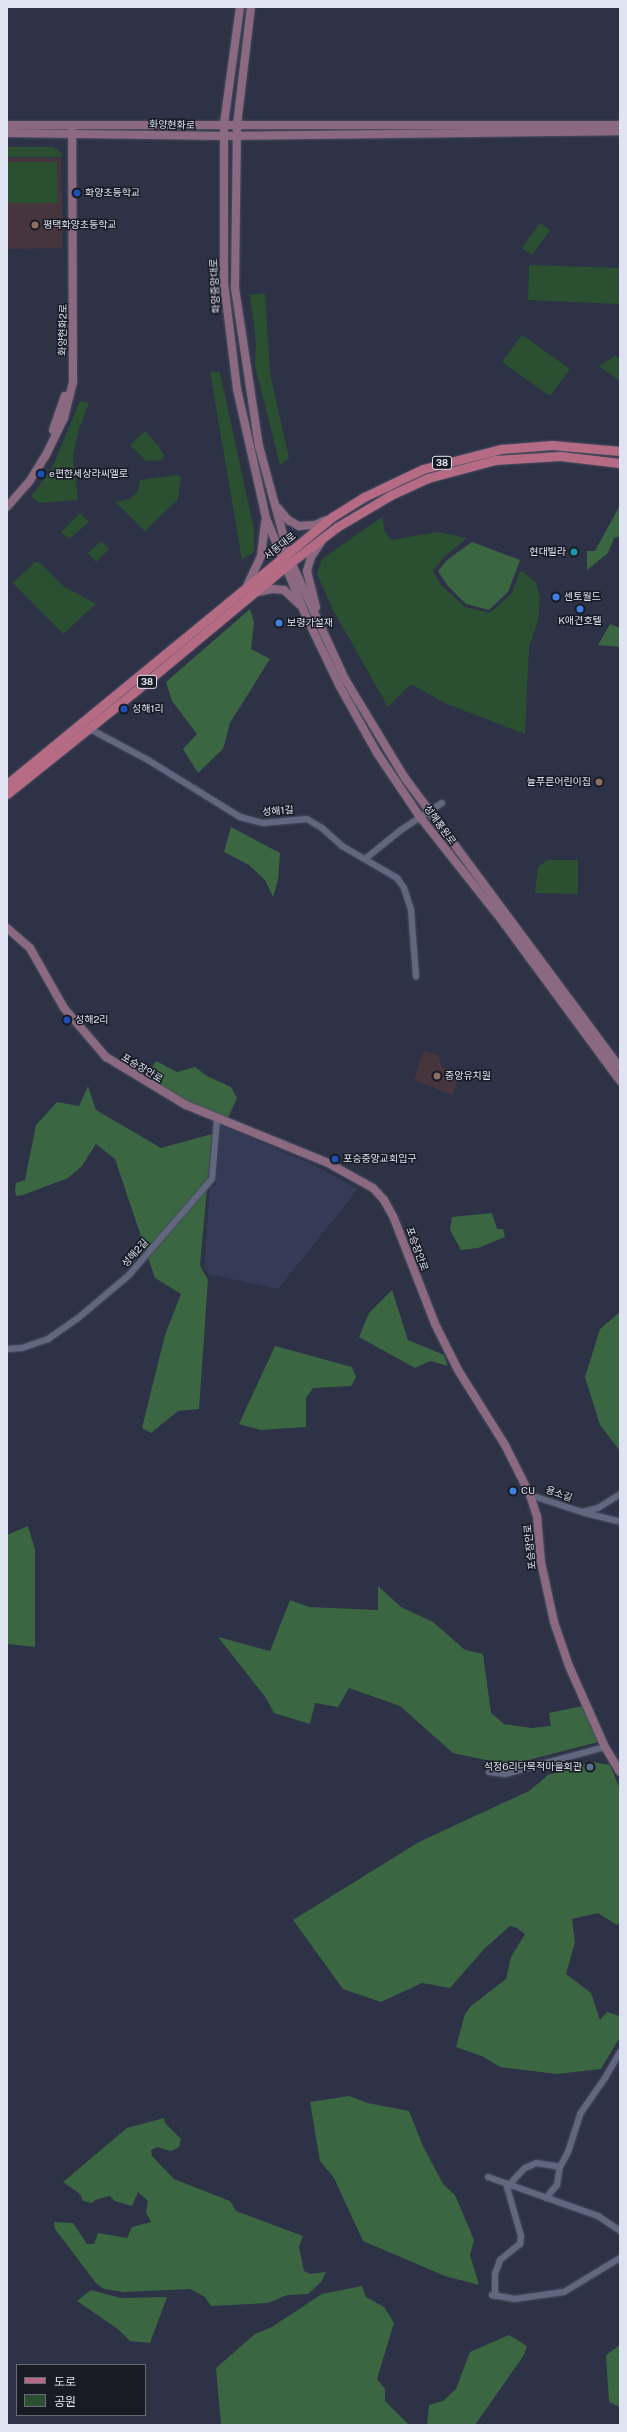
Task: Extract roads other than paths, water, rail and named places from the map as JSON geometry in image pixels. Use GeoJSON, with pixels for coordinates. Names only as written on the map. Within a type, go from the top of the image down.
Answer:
{"type":"FeatureCollection","features":[{"type":"Feature","properties":{"kind":"main road","name":"서동대로"},"geometry":{"type":"LineString","coordinates":[[7,784],[286,560],[332,517],[364,497],[404,476],[481,453],[552,445],[620,451]]}},
{"type":"Feature","properties":{"kind":"main road","name":"서동대로"},"geometry":{"type":"LineString","coordinates":[[286,560],[391,495],[428,478],[477,464],[531,456],[620,463]]}},
{"type":"Feature","properties":{"kind":"main road","name":"서동대로"},"geometry":{"type":"LineString","coordinates":[[7,794],[90,729],[249,590]]}},
{"type":"Feature","properties":{"kind":"street","name":"화양중앙대로"},"geometry":{"type":"LineString","coordinates":[[240,7],[224,124],[223,245],[227,323],[246,436],[266,518],[286,560]]}},
{"type":"Feature","properties":{"kind":"street","name":"화양중앙대로"},"geometry":{"type":"LineString","coordinates":[[251,7],[236,136],[235,288],[259,446],[276,505],[286,560]]}},
{"type":"Feature","properties":{"kind":"street"},"geometry":{"type":"LineString","coordinates":[[7,125],[69,126],[237,124],[336,130],[620,132]]}},
{"type":"Feature","properties":{"kind":"street"},"geometry":{"type":"LineString","coordinates":[[336,130],[620,125]]}},
{"type":"Feature","properties":{"kind":"street"},"geometry":{"type":"LineString","coordinates":[[69,126],[70,134]]}},
{"type":"Feature","properties":{"kind":"street","name":"화양현화로"},"geometry":{"type":"LineString","coordinates":[[7,133],[236,136],[336,130]]}},
{"type":"Feature","properties":{"kind":"street","name":"화양현화2로"},"geometry":{"type":"LineString","coordinates":[[7,500],[25,479],[46,446],[67,390],[70,134]]}},
{"type":"Feature","properties":{"kind":"street","name":"화양현화2로"},"geometry":{"type":"LineString","coordinates":[[7,507],[28,482],[46,455],[64,418],[73,383],[70,134]]}},
{"type":"Feature","properties":{"kind":"street"},"geometry":{"type":"LineString","coordinates":[[276,505],[288,520],[299,526],[315,525],[332,517]]}},
{"type":"Feature","properties":{"kind":"street"},"geometry":{"type":"LineString","coordinates":[[266,518],[261,556],[249,590],[284,590],[304,609]]}},
{"type":"Feature","properties":{"kind":"street"},"geometry":{"type":"LineString","coordinates":[[326,536],[311,557],[307,571],[326,638]]}},
{"type":"Feature","properties":{"kind":"street","name":"성해홍원로"},"geometry":{"type":"LineString","coordinates":[[286,560],[304,609],[358,721],[420,817],[497,914],[620,1080]]}},
{"type":"Feature","properties":{"kind":"street","name":"성해홍원로"},"geometry":{"type":"LineString","coordinates":[[286,560],[367,719],[429,813],[620,1067]]}},
{"type":"Feature","properties":{"kind":"street","name":"성해1길"},"geometry":{"type":"LineString","coordinates":[[90,729],[148,760],[240,817],[262,823],[307,819],[322,828],[342,846],[397,878],[404,888],[411,910],[416,976]]}},
{"type":"Feature","properties":{"kind":"street"},"geometry":{"type":"LineString","coordinates":[[365,859],[420,817],[429,813],[442,803]]}},
{"type":"Feature","properties":{"kind":"street","name":"포승장안로"},"geometry":{"type":"LineString","coordinates":[[7,928],[30,948],[64,1008],[106,1058],[186,1105],[217,1119],[328,1163],[373,1188],[384,1200],[393,1216],[445,1344],[505,1445],[530,1495],[537,1516],[541,1562],[554,1622],[569,1666],[605,1747],[620,1772]]}},
{"type":"Feature","properties":{"kind":"street","name":"성해2길"},"geometry":{"type":"LineString","coordinates":[[7,1349],[22,1348],[48,1339],[77,1319],[129,1275],[212,1179],[217,1119]]}},
{"type":"Feature","properties":{"kind":"street","name":"용소길"},"geometry":{"type":"LineString","coordinates":[[582,1512],[598,1508],[620,1494]]}},
{"type":"Feature","properties":{"kind":"street","name":"용소길"},"geometry":{"type":"LineString","coordinates":[[530,1495],[582,1512],[603,1515],[620,1522]]}},
{"type":"Feature","properties":{"kind":"street"},"geometry":{"type":"LineString","coordinates":[[489,1772],[505,1774],[605,1747]]}},
{"type":"Feature","properties":{"kind":"street"},"geometry":{"type":"LineString","coordinates":[[546,2198],[557,2185],[560,2168],[568,2152],[580,2114],[606,2078],[620,2052]]}},
{"type":"Feature","properties":{"kind":"street"},"geometry":{"type":"LineString","coordinates":[[560,2168],[536,2163],[525,2168],[508,2184],[507,2190],[521,2236],[520,2244],[500,2260],[495,2274],[494,2295],[514,2299],[564,2292],[620,2258]]}},
{"type":"Feature","properties":{"kind":"street"},"geometry":{"type":"LineString","coordinates":[[488,2176],[598,2216],[620,2231]]}},
{"type":"Feature","properties":{"kind":"place","name":"화양초등학교"},"geometry":{"type":"Point","coordinates":[77,193]}},
{"type":"Feature","properties":{"kind":"place","name":"평택화양초등학교"},"geometry":{"type":"Point","coordinates":[35,225]}},
{"type":"Feature","properties":{"kind":"place","name":"e편한세상라씨엘로"},"geometry":{"type":"Point","coordinates":[41,474]}},
{"type":"Feature","properties":{"kind":"place","name":"현대빌라"},"geometry":{"type":"Point","coordinates":[574,552]}},
{"type":"Feature","properties":{"kind":"place","name":"센토월드"},"geometry":{"type":"Point","coordinates":[556,597]}},
{"type":"Feature","properties":{"kind":"place","name":"K애견호텔"},"geometry":{"type":"Point","coordinates":[580,609]}},
{"type":"Feature","properties":{"kind":"place","name":"보령가설재"},"geometry":{"type":"Point","coordinates":[279,623]}},
{"type":"Feature","properties":{"kind":"place","name":"성해1리"},"geometry":{"type":"Point","coordinates":[124,709]}},
{"type":"Feature","properties":{"kind":"place","name":"늘푸른어린이집"},"geometry":{"type":"Point","coordinates":[599,782]}},
{"type":"Feature","properties":{"kind":"place","name":"성해2리"},"geometry":{"type":"Point","coordinates":[67,1020]}},
{"type":"Feature","properties":{"kind":"place","name":"중앙유치원"},"geometry":{"type":"Point","coordinates":[437,1076]}},
{"type":"Feature","properties":{"kind":"place","name":"포승중앙교회입구"},"geometry":{"type":"Point","coordinates":[335,1159]}},
{"type":"Feature","properties":{"kind":"place","name":"CU"},"geometry":{"type":"Point","coordinates":[513,1491]}},
{"type":"Feature","properties":{"kind":"place","name":"석정6리다목적마을회관"},"geometry":{"type":"Point","coordinates":[590,1767]}}]}
